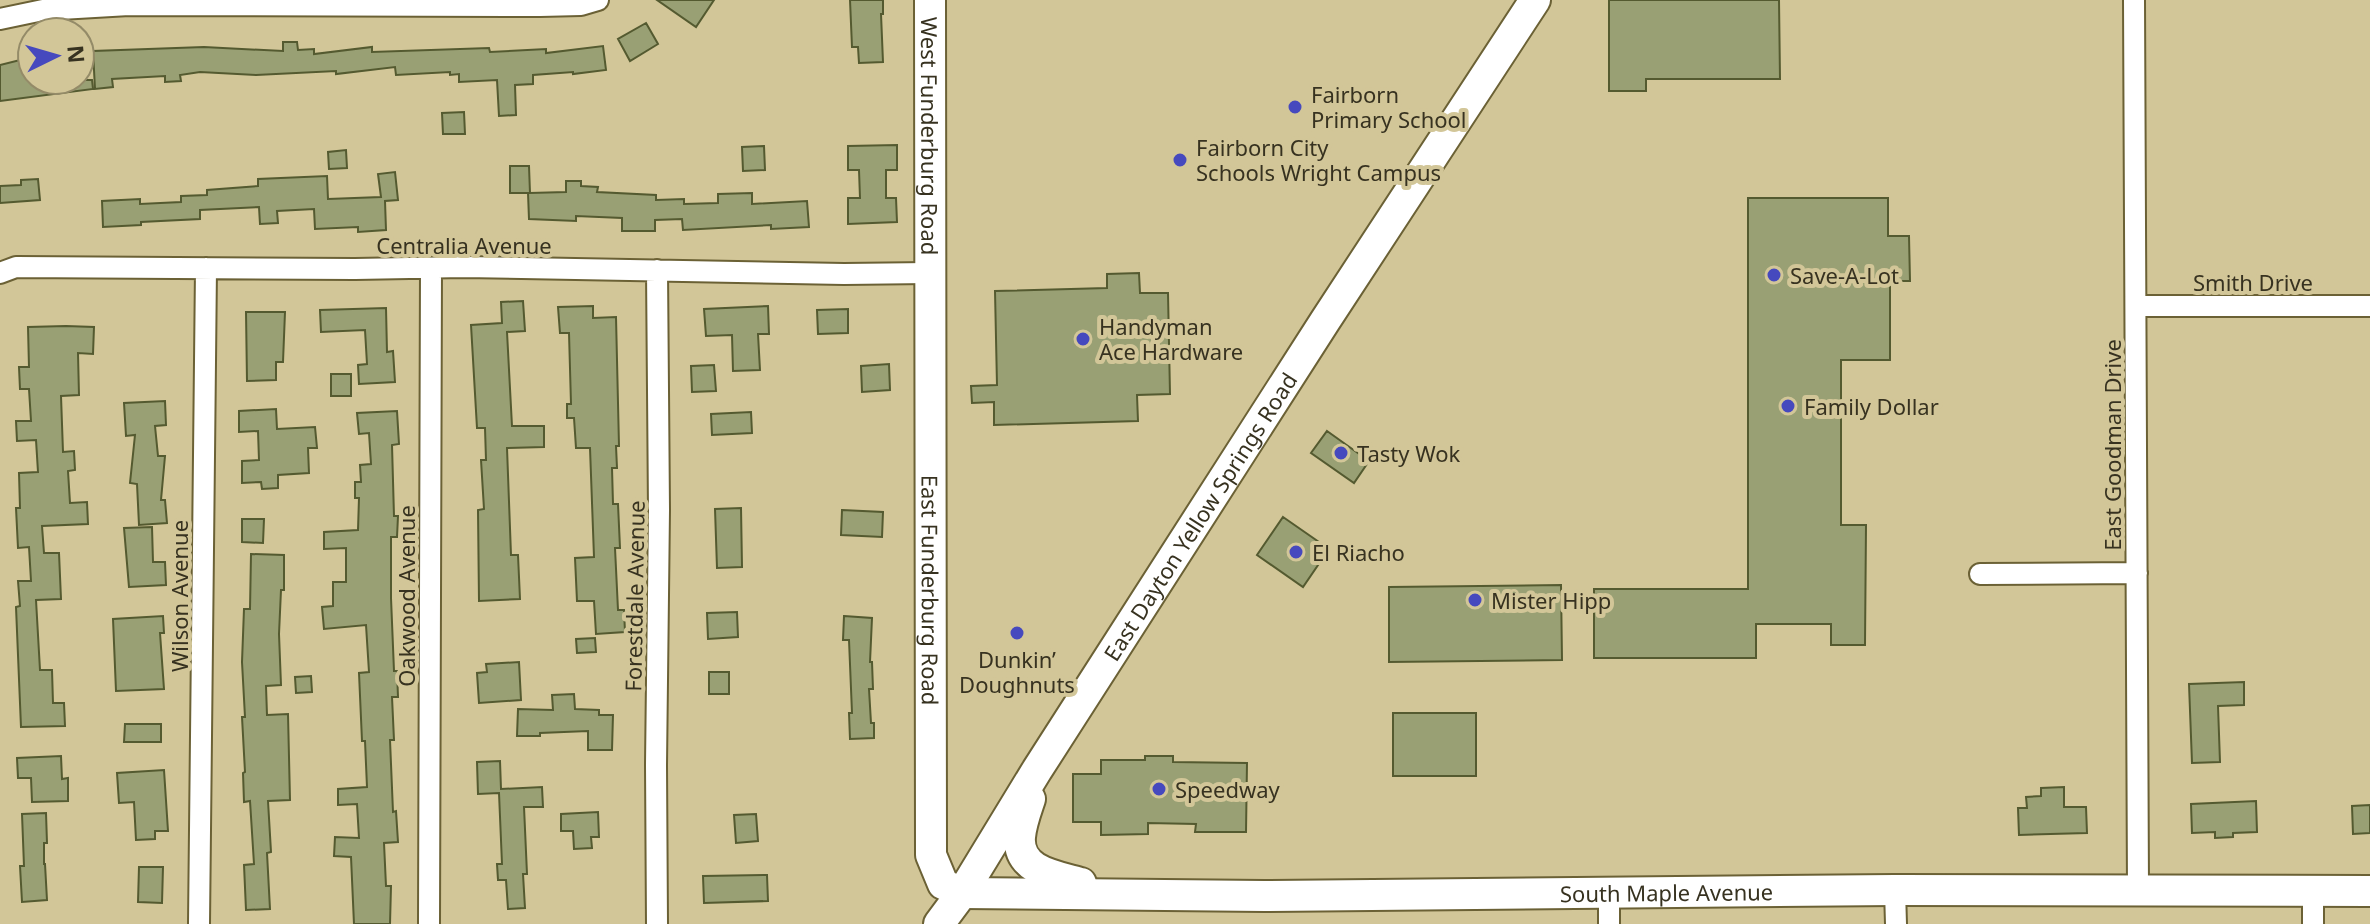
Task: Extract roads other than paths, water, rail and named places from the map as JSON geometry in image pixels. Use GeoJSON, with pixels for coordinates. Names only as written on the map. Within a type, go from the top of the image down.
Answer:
{"type":"FeatureCollection","features":[{"type":"Feature","properties":{"kind":"main road","name":"West Funderburg Road"},"geometry":{"type":"LineString","coordinates":[[929,273],[930,0]]}},
{"type":"Feature","properties":{"kind":"main road","name":"East Dayton Yellow Springs Road"},"geometry":{"type":"LineString","coordinates":[[939,924],[962,893],[1037,770],[1325,321],[1535,0]]}},
{"type":"Feature","properties":{"kind":"main road","name":"East Funderburg Road"},"geometry":{"type":"LineString","coordinates":[[929,273],[931,855],[943,884],[962,893]]}},
{"type":"Feature","properties":{"kind":"main road"},"geometry":{"type":"LineString","coordinates":[[1037,770],[1020,835],[1021,850],[1027,860],[1045,874],[1129,895]]}},
{"type":"Feature","properties":{"kind":"main road","name":"South Maple Avenue"},"geometry":{"type":"LineString","coordinates":[[962,893],[1264,896],[1895,890],[2370,891]]}},
{"type":"Feature","properties":{"kind":"street"},"geometry":{"type":"LineString","coordinates":[[0,19],[43,10],[129,5],[365,3],[540,6],[581,5],[598,0]]}},
{"type":"Feature","properties":{"kind":"street","name":"East Goodman Drive"},"geometry":{"type":"LineString","coordinates":[[2134,0],[2138,890]]}},
{"type":"Feature","properties":{"kind":"street","name":"Centralia Avenue"},"geometry":{"type":"LineString","coordinates":[[0,273],[16,267],[929,273]]}},
{"type":"Feature","properties":{"kind":"street","name":"Wilson Avenue"},"geometry":{"type":"LineString","coordinates":[[199,924],[206,268]]}},
{"type":"Feature","properties":{"kind":"street","name":"Oakwood Avenue"},"geometry":{"type":"LineString","coordinates":[[429,924],[431,268]]}},
{"type":"Feature","properties":{"kind":"street","name":"Forestdale Avenue"},"geometry":{"type":"LineString","coordinates":[[657,270],[657,924]]}},
{"type":"Feature","properties":{"kind":"street","name":"Smith Drive"},"geometry":{"type":"LineString","coordinates":[[2136,306],[2370,306]]}},
{"type":"Feature","properties":{"kind":"street"},"geometry":{"type":"LineString","coordinates":[[1980,574],[2137,573]]}},
{"type":"Feature","properties":{"kind":"street"},"geometry":{"type":"LineString","coordinates":[[1895,890],[1896,924]]}},
{"type":"Feature","properties":{"kind":"street"},"geometry":{"type":"LineString","coordinates":[[2313,891],[2313,924]]}},
{"type":"Feature","properties":{"kind":"street"},"geometry":{"type":"LineString","coordinates":[[1609,892],[1609,924]]}},
{"type":"Feature","properties":{"kind":"place","name":"Fairborn Primary School"},"geometry":{"type":"Point","coordinates":[1295,107]}},
{"type":"Feature","properties":{"kind":"place","name":"Fairborn City Schools Wright Campus"},"geometry":{"type":"Point","coordinates":[1180,160]}},
{"type":"Feature","properties":{"kind":"place","name":"Save-A-Lot"},"geometry":{"type":"Point","coordinates":[1774,275]}},
{"type":"Feature","properties":{"kind":"place","name":"Handyman Ace Hardware"},"geometry":{"type":"Point","coordinates":[1083,339]}},
{"type":"Feature","properties":{"kind":"place","name":"Family Dollar"},"geometry":{"type":"Point","coordinates":[1788,406]}},
{"type":"Feature","properties":{"kind":"place","name":"Tasty Wok"},"geometry":{"type":"Point","coordinates":[1341,453]}},
{"type":"Feature","properties":{"kind":"place","name":"El Riacho"},"geometry":{"type":"Point","coordinates":[1296,552]}},
{"type":"Feature","properties":{"kind":"place","name":"Mister Hipp"},"geometry":{"type":"Point","coordinates":[1475,600]}},
{"type":"Feature","properties":{"kind":"place","name":"Dunkin’ Doughnuts"},"geometry":{"type":"Point","coordinates":[1017,633]}},
{"type":"Feature","properties":{"kind":"place","name":"Speedway"},"geometry":{"type":"Point","coordinates":[1159,789]}}]}
